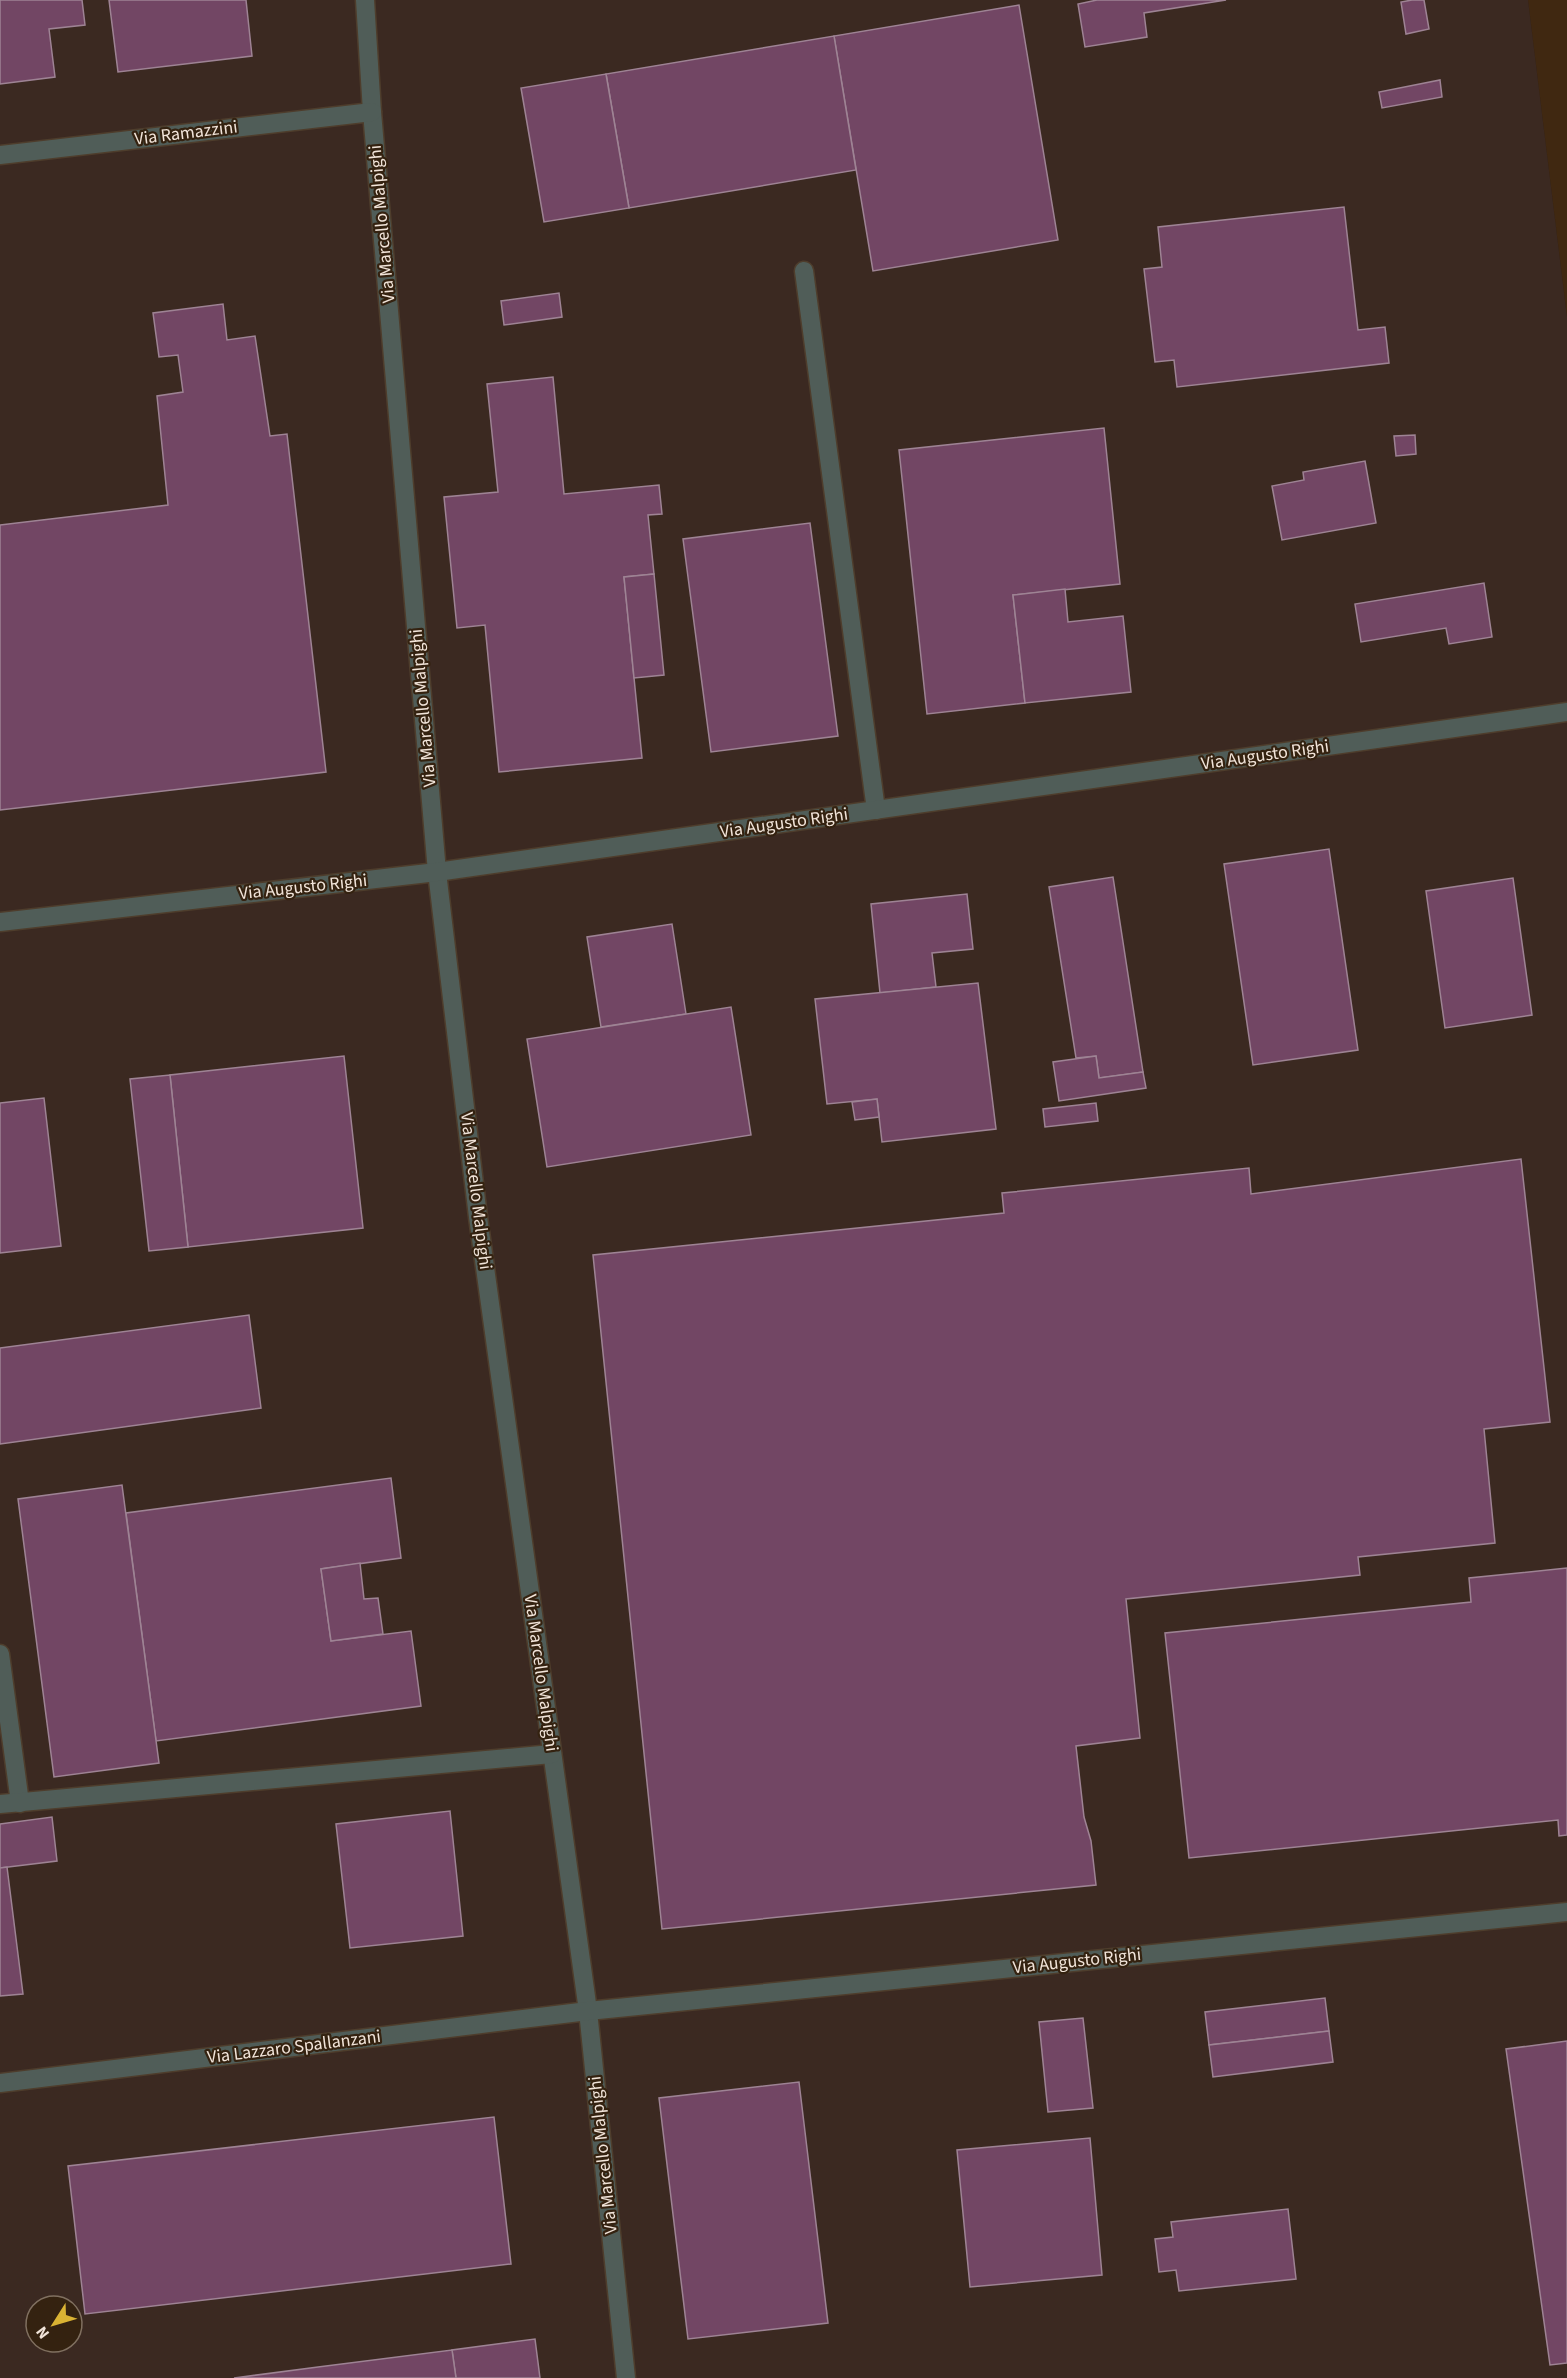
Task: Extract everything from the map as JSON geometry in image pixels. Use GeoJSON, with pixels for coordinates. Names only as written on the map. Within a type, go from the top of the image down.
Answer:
{"type":"FeatureCollection","features":[{"type":"Feature","properties":{"kind":"street","name":"Via Marcello Malpighi"},"geometry":{"type":"LineString","coordinates":[[365,0],[372,112],[438,872],[478,1217],[588,2011],[626,2378]]}},
{"type":"Feature","properties":{"kind":"street","name":"Via Ramazzini"},"geometry":{"type":"LineString","coordinates":[[0,155],[372,112]]}},
{"type":"Feature","properties":{"kind":"street"},"geometry":{"type":"LineString","coordinates":[[804,271],[876,810]]}},
{"type":"Feature","properties":{"kind":"street","name":"Via Augusto Righi"},"geometry":{"type":"LineString","coordinates":[[0,922],[438,872],[1567,712]]}},
{"type":"Feature","properties":{"kind":"street"},"geometry":{"type":"LineString","coordinates":[[0,1654],[20,1803]]}},
{"type":"Feature","properties":{"kind":"street"},"geometry":{"type":"LineString","coordinates":[[0,1804],[552,1754]]}},
{"type":"Feature","properties":{"kind":"street","name":"Via Augusto Righi"},"geometry":{"type":"LineString","coordinates":[[588,2011],[1567,1912]]}},
{"type":"Feature","properties":{"kind":"street","name":"Via Lazzaro Spallanzani"},"geometry":{"type":"LineString","coordinates":[[0,2083],[588,2011]]}},
{"type":"Feature","properties":{"kind":"shaded area"},"geometry":{"type":"Polygon","coordinates":[[[0,0],[1528,0],[1567,317],[1567,2378],[0,2378],[0,0]]]}},
{"type":"Feature","properties":{"kind":"shaded area"},"geometry":{"type":"Polygon","coordinates":[[[1528,0],[1567,0],[1567,317],[1528,0]]]}},
{"type":"Feature","properties":{"kind":"building"},"geometry":{"type":"Polygon","coordinates":[[[0,0],[82,0],[85,25],[49,29],[55,77],[0,84],[0,0]]]}},
{"type":"Feature","properties":{"kind":"building"},"geometry":{"type":"Polygon","coordinates":[[[109,0],[246,0],[252,56],[118,72],[109,0]]]}},
{"type":"Feature","properties":{"kind":"building"},"geometry":{"type":"Polygon","coordinates":[[[1097,0],[1226,0],[1144,13],[1147,37],[1085,47],[1078,4],[1097,0]]]}},
{"type":"Feature","properties":{"kind":"building"},"geometry":{"type":"Polygon","coordinates":[[[1424,0],[1429,29],[1406,34],[1401,2],[1424,0]]]}},
{"type":"Feature","properties":{"kind":"building"},"geometry":{"type":"Polygon","coordinates":[[[1019,5],[1058,240],[873,271],[834,36],[1019,5]]]}},
{"type":"Feature","properties":{"kind":"building"},"geometry":{"type":"Polygon","coordinates":[[[834,36],[856,170],[629,208],[606,74],[834,36]]]}},
{"type":"Feature","properties":{"kind":"building"},"geometry":{"type":"Polygon","coordinates":[[[606,74],[629,208],[544,222],[521,88],[606,74]]]}},
{"type":"Feature","properties":{"kind":"building"},"geometry":{"type":"Polygon","coordinates":[[[1440,80],[1442,97],[1382,108],[1379,92],[1440,80]]]}},
{"type":"Feature","properties":{"kind":"building"},"geometry":{"type":"Polygon","coordinates":[[[1344,207],[1358,330],[1385,327],[1389,363],[1177,387],[1174,360],[1155,362],[1144,269],[1162,267],[1158,227],[1344,207]]]}},
{"type":"Feature","properties":{"kind":"building"},"geometry":{"type":"Polygon","coordinates":[[[559,293],[562,317],[504,325],[501,301],[559,293]]]}},
{"type":"Feature","properties":{"kind":"building"},"geometry":{"type":"Polygon","coordinates":[[[223,304],[227,340],[255,336],[270,436],[287,434],[326,772],[0,810],[0,525],[168,505],[157,396],[183,392],[178,355],[159,357],[153,313],[223,304]]]}},
{"type":"Feature","properties":{"kind":"building"},"geometry":{"type":"Polygon","coordinates":[[[553,377],[564,494],[659,485],[662,514],[648,515],[654,574],[624,577],[642,758],[499,772],[485,625],[457,628],[444,497],[498,492],[487,384],[553,377]]]}},
{"type":"Feature","properties":{"kind":"building"},"geometry":{"type":"Polygon","coordinates":[[[1104,428],[1120,584],[1013,595],[1025,703],[927,714],[899,450],[1104,428]]]}},
{"type":"Feature","properties":{"kind":"building"},"geometry":{"type":"Polygon","coordinates":[[[1415,435],[1416,454],[1396,456],[1394,436],[1415,435]]]}},
{"type":"Feature","properties":{"kind":"building"},"geometry":{"type":"Polygon","coordinates":[[[1365,461],[1376,523],[1282,540],[1272,486],[1304,480],[1303,472],[1365,461]]]}},
{"type":"Feature","properties":{"kind":"building"},"geometry":{"type":"Polygon","coordinates":[[[810,523],[838,736],[711,752],[683,539],[810,523]]]}},
{"type":"Feature","properties":{"kind":"building"},"geometry":{"type":"Polygon","coordinates":[[[654,574],[664,675],[634,678],[624,577],[654,574]]]}},
{"type":"Feature","properties":{"kind":"building"},"geometry":{"type":"Polygon","coordinates":[[[1484,583],[1492,637],[1449,644],[1446,628],[1361,642],[1355,604],[1484,583]]]}},
{"type":"Feature","properties":{"kind":"building"},"geometry":{"type":"Polygon","coordinates":[[[1065,589],[1068,622],[1123,616],[1131,692],[1025,703],[1013,595],[1065,589]]]}},
{"type":"Feature","properties":{"kind":"building"},"geometry":{"type":"Polygon","coordinates":[[[1329,849],[1358,1050],[1253,1065],[1224,864],[1329,849]]]}},
{"type":"Feature","properties":{"kind":"building"},"geometry":{"type":"Polygon","coordinates":[[[1113,877],[1143,1072],[1099,1078],[1096,1056],[1076,1058],[1049,887],[1113,877]]]}},
{"type":"Feature","properties":{"kind":"building"},"geometry":{"type":"Polygon","coordinates":[[[1513,878],[1532,1015],[1445,1028],[1426,891],[1513,878]]]}},
{"type":"Feature","properties":{"kind":"building"},"geometry":{"type":"Polygon","coordinates":[[[967,894],[973,949],[932,953],[936,987],[880,993],[871,904],[967,894]]]}},
{"type":"Feature","properties":{"kind":"building"},"geometry":{"type":"Polygon","coordinates":[[[672,924],[686,1014],[601,1027],[587,937],[672,924]]]}},
{"type":"Feature","properties":{"kind":"building"},"geometry":{"type":"Polygon","coordinates":[[[978,983],[996,1129],[882,1142],[877,1099],[827,1104],[815,999],[978,983]]]}},
{"type":"Feature","properties":{"kind":"building"},"geometry":{"type":"Polygon","coordinates":[[[731,1007],[751,1135],[547,1167],[527,1039],[731,1007]]]}},
{"type":"Feature","properties":{"kind":"building"},"geometry":{"type":"Polygon","coordinates":[[[344,1056],[363,1228],[188,1247],[170,1075],[344,1056]]]}},
{"type":"Feature","properties":{"kind":"building"},"geometry":{"type":"Polygon","coordinates":[[[1096,1056],[1099,1078],[1143,1072],[1146,1088],[1059,1101],[1053,1062],[1096,1056]]]}},
{"type":"Feature","properties":{"kind":"building"},"geometry":{"type":"Polygon","coordinates":[[[170,1075],[188,1247],[149,1251],[130,1079],[170,1075]]]}},
{"type":"Feature","properties":{"kind":"building"},"geometry":{"type":"Polygon","coordinates":[[[44,1098],[61,1246],[0,1253],[0,1103],[44,1098]]]}},
{"type":"Feature","properties":{"kind":"building"},"geometry":{"type":"Polygon","coordinates":[[[877,1099],[879,1117],[855,1120],[852,1102],[877,1099]]]}},
{"type":"Feature","properties":{"kind":"building"},"geometry":{"type":"Polygon","coordinates":[[[1096,1103],[1098,1121],[1045,1127],[1043,1109],[1096,1103]]]}},
{"type":"Feature","properties":{"kind":"building"},"geometry":{"type":"Polygon","coordinates":[[[1521,1159],[1550,1422],[1484,1429],[1495,1543],[1358,1557],[1360,1575],[1126,1599],[1140,1738],[1076,1746],[1084,1817],[1091,1841],[1096,1885],[662,1929],[593,1255],[1004,1213],[1002,1193],[1249,1168],[1251,1194],[1521,1159]]]}},
{"type":"Feature","properties":{"kind":"building"},"geometry":{"type":"Polygon","coordinates":[[[249,1315],[261,1408],[0,1444],[0,1348],[249,1315]]]}},
{"type":"Feature","properties":{"kind":"building"},"geometry":{"type":"Polygon","coordinates":[[[391,1478],[401,1558],[321,1569],[331,1641],[411,1631],[421,1706],[156,1741],[126,1513],[391,1478]]]}},
{"type":"Feature","properties":{"kind":"building"},"geometry":{"type":"Polygon","coordinates":[[[122,1485],[159,1763],[54,1777],[18,1499],[122,1485]]]}},
{"type":"Feature","properties":{"kind":"building"},"geometry":{"type":"Polygon","coordinates":[[[360,1563],[364,1599],[378,1598],[383,1634],[331,1641],[321,1569],[360,1563]]]}},
{"type":"Feature","properties":{"kind":"building"},"geometry":{"type":"Polygon","coordinates":[[[1567,1568],[1567,1835],[1559,1836],[1558,1820],[1189,1858],[1165,1633],[1471,1602],[1469,1578],[1567,1568]]]}},
{"type":"Feature","properties":{"kind":"building"},"geometry":{"type":"Polygon","coordinates":[[[450,1811],[463,1936],[350,1948],[336,1824],[450,1811]]]}},
{"type":"Feature","properties":{"kind":"building"},"geometry":{"type":"Polygon","coordinates":[[[52,1817],[57,1861],[0,1868],[0,1824],[52,1817]]]}},
{"type":"Feature","properties":{"kind":"building"},"geometry":{"type":"Polygon","coordinates":[[[7,1867],[23,1994],[0,1996],[0,1868],[7,1867]]]}},
{"type":"Feature","properties":{"kind":"building"},"geometry":{"type":"Polygon","coordinates":[[[1325,1998],[1329,2031],[1209,2045],[1205,2012],[1325,1998]]]}},
{"type":"Feature","properties":{"kind":"building"},"geometry":{"type":"Polygon","coordinates":[[[1083,2018],[1093,2108],[1048,2112],[1039,2022],[1083,2018]]]}},
{"type":"Feature","properties":{"kind":"building"},"geometry":{"type":"Polygon","coordinates":[[[1329,2031],[1333,2062],[1213,2077],[1209,2045],[1329,2031]]]}},
{"type":"Feature","properties":{"kind":"building"},"geometry":{"type":"Polygon","coordinates":[[[1567,2041],[1567,2363],[1550,2365],[1506,2049],[1567,2041]]]}},
{"type":"Feature","properties":{"kind":"building"},"geometry":{"type":"Polygon","coordinates":[[[799,2082],[828,2323],[688,2339],[659,2098],[799,2082]]]}},
{"type":"Feature","properties":{"kind":"building"},"geometry":{"type":"Polygon","coordinates":[[[494,2117],[511,2264],[85,2314],[68,2166],[494,2117]]]}},
{"type":"Feature","properties":{"kind":"building"},"geometry":{"type":"Polygon","coordinates":[[[1090,2138],[1102,2275],[970,2287],[957,2150],[1090,2138]]]}},
{"type":"Feature","properties":{"kind":"building"},"geometry":{"type":"Polygon","coordinates":[[[1288,2209],[1296,2279],[1179,2291],[1176,2270],[1159,2272],[1155,2239],[1173,2237],[1171,2222],[1288,2209]]]}},
{"type":"Feature","properties":{"kind":"building"},"geometry":{"type":"Polygon","coordinates":[[[535,2339],[540,2378],[456,2378],[452,2350],[535,2339]]]}},
{"type":"Feature","properties":{"kind":"building"},"geometry":{"type":"Polygon","coordinates":[[[452,2350],[456,2378],[234,2378],[318,2367],[452,2350]]]}}]}
